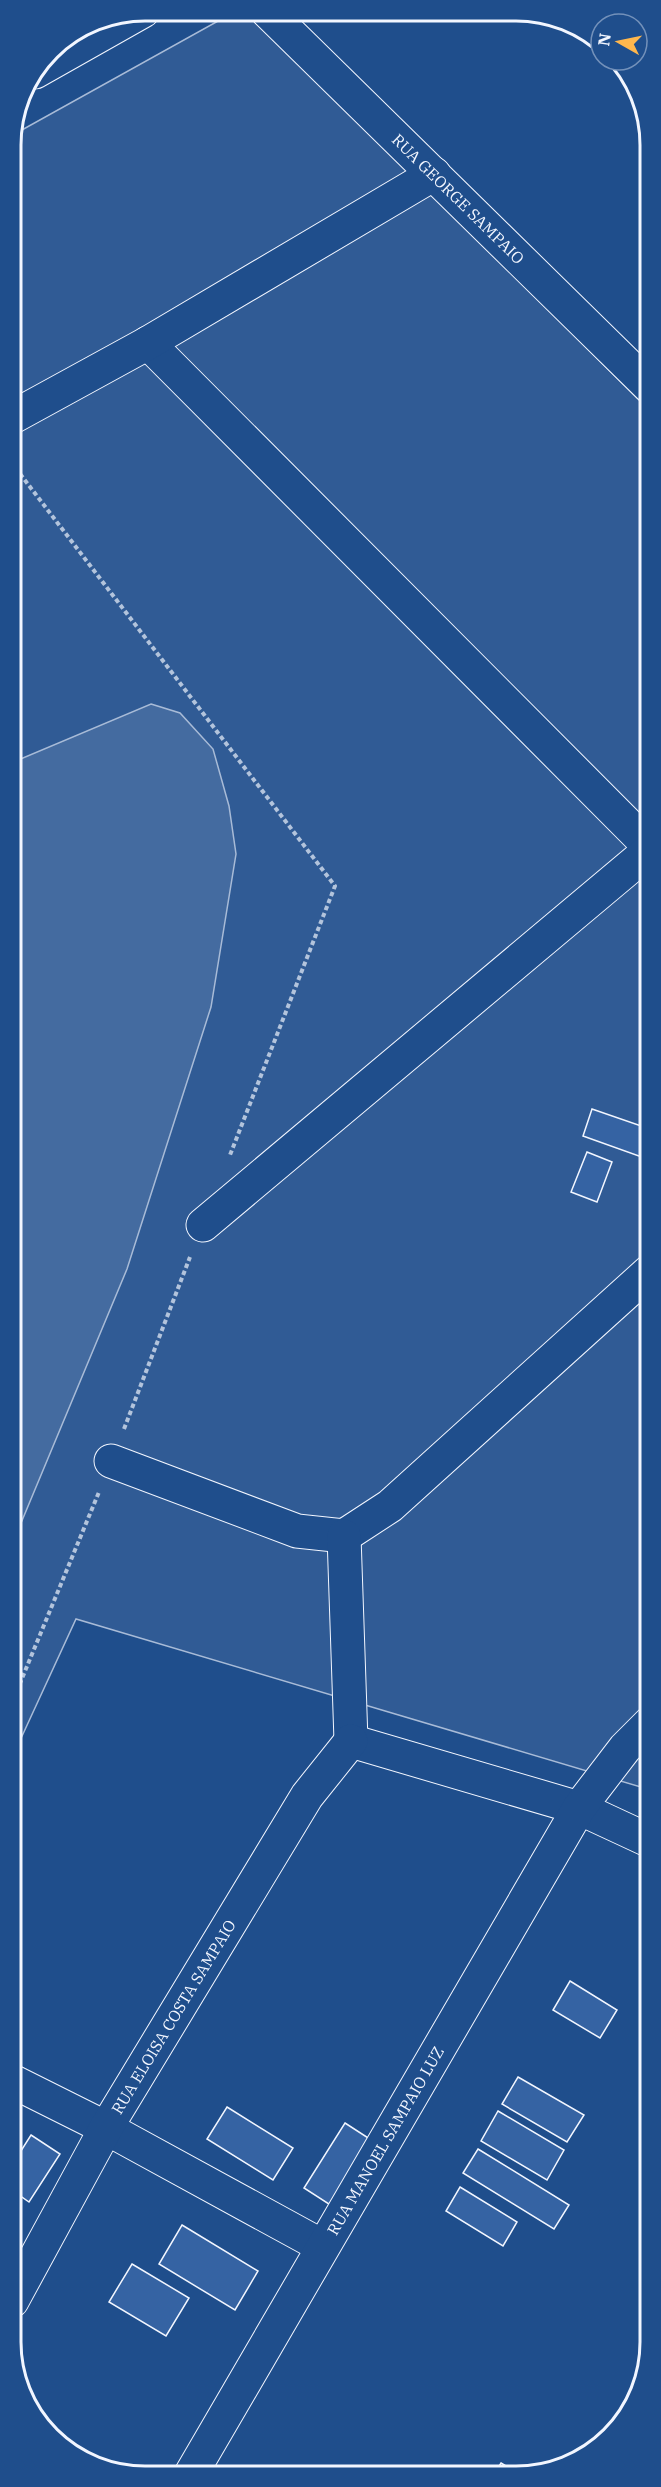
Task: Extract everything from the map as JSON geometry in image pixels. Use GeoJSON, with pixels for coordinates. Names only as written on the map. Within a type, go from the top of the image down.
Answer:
{"type":"FeatureCollection","features":[{"type":"Feature","properties":{"kind":"street","name":"RUA GEORGE SAMPAIO"},"geometry":{"type":"LineString","coordinates":[[277,21],[640,377]]}},
{"type":"Feature","properties":{"kind":"street"},"geometry":{"type":"LineString","coordinates":[[53,62],[122,23]]}},
{"type":"Feature","properties":{"kind":"street"},"geometry":{"type":"LineString","coordinates":[[21,413],[148,343],[434,174]]}},
{"type":"Feature","properties":{"kind":"street"},"geometry":{"type":"LineString","coordinates":[[148,343],[640,838]]}},
{"type":"Feature","properties":{"kind":"street"},"geometry":{"type":"LineString","coordinates":[[203,1224],[640,856]]}},
{"type":"Feature","properties":{"kind":"street"},"geometry":{"type":"LineString","coordinates":[[111,1461],[297,1531],[344,1536],[390,1506],[640,1280]]}},
{"type":"Feature","properties":{"kind":"street"},"geometry":{"type":"LineString","coordinates":[[344,1536],[351,1741],[579,1808],[640,1836]]}},
{"type":"Feature","properties":{"kind":"street","name":"RUA MANOEL SAMPAIO LUZ"},"geometry":{"type":"LineString","coordinates":[[196,2466],[579,1808],[625,1748],[640,1733]]}},
{"type":"Feature","properties":{"kind":"street","name":"RUA ELOISA COSTA SAMPAIO"},"geometry":{"type":"LineString","coordinates":[[21,2284],[106,2128],[307,1796],[351,1741]]}},
{"type":"Feature","properties":{"kind":"street"},"geometry":{"type":"LineString","coordinates":[[21,2086],[106,2128],[322,2246]]}},
{"type":"Feature","properties":{"kind":"path"},"geometry":{"type":"LineString","coordinates":[[21,475],[335,886],[229,1159]]}},
{"type":"Feature","properties":{"kind":"path"},"geometry":{"type":"LineString","coordinates":[[21,1681],[111,1461],[203,1224]]}},
{"type":"Feature","properties":{"kind":"shaded area"},"geometry":{"type":"Polygon","coordinates":[[[218,21],[259,21],[640,401],[640,1787],[76,1619],[21,1738],[22,130],[218,21]]]}},
{"type":"Feature","properties":{"kind":"shaded area"},"geometry":{"type":"Polygon","coordinates":[[[151,704],[180,713],[213,749],[229,806],[236,854],[211,1007],[127,1269],[21,1523],[21,759],[151,704]]]}},
{"type":"Feature","properties":{"kind":"building"},"geometry":{"type":"Polygon","coordinates":[[[592,1109],[640,1126],[640,1156],[583,1136],[592,1109]]]}},
{"type":"Feature","properties":{"kind":"building"},"geometry":{"type":"Polygon","coordinates":[[[587,1152],[612,1162],[597,1202],[571,1192],[587,1152]]]}},
{"type":"Feature","properties":{"kind":"building"},"geometry":{"type":"Polygon","coordinates":[[[570,1981],[617,2010],[600,2038],[553,2010],[570,1981]]]}},
{"type":"Feature","properties":{"kind":"building"},"geometry":{"type":"Polygon","coordinates":[[[518,2077],[584,2115],[567,2142],[502,2104],[518,2077]]]}},
{"type":"Feature","properties":{"kind":"building"},"geometry":{"type":"Polygon","coordinates":[[[227,2107],[293,2148],[273,2180],[207,2139],[227,2107]]]}},
{"type":"Feature","properties":{"kind":"building"},"geometry":{"type":"Polygon","coordinates":[[[498,2111],[564,2150],[547,2180],[481,2141],[498,2111]]]}},
{"type":"Feature","properties":{"kind":"building"},"geometry":{"type":"Polygon","coordinates":[[[345,2123],[376,2143],[335,2208],[304,2188],[345,2123]]]}},
{"type":"Feature","properties":{"kind":"building"},"geometry":{"type":"Polygon","coordinates":[[[31,2135],[60,2154],[29,2202],[21,2196],[21,2151],[31,2135]]]}},
{"type":"Feature","properties":{"kind":"building"},"geometry":{"type":"Polygon","coordinates":[[[478,2149],[569,2205],[554,2229],[463,2173],[478,2149]]]}},
{"type":"Feature","properties":{"kind":"building"},"geometry":{"type":"Polygon","coordinates":[[[460,2187],[517,2222],[503,2246],[446,2211],[460,2187]]]}},
{"type":"Feature","properties":{"kind":"building"},"geometry":{"type":"Polygon","coordinates":[[[182,2225],[258,2271],[235,2310],[159,2264],[182,2225]]]}},
{"type":"Feature","properties":{"kind":"building"},"geometry":{"type":"Polygon","coordinates":[[[132,2264],[189,2298],[166,2336],[109,2302],[132,2264]]]}}]}
